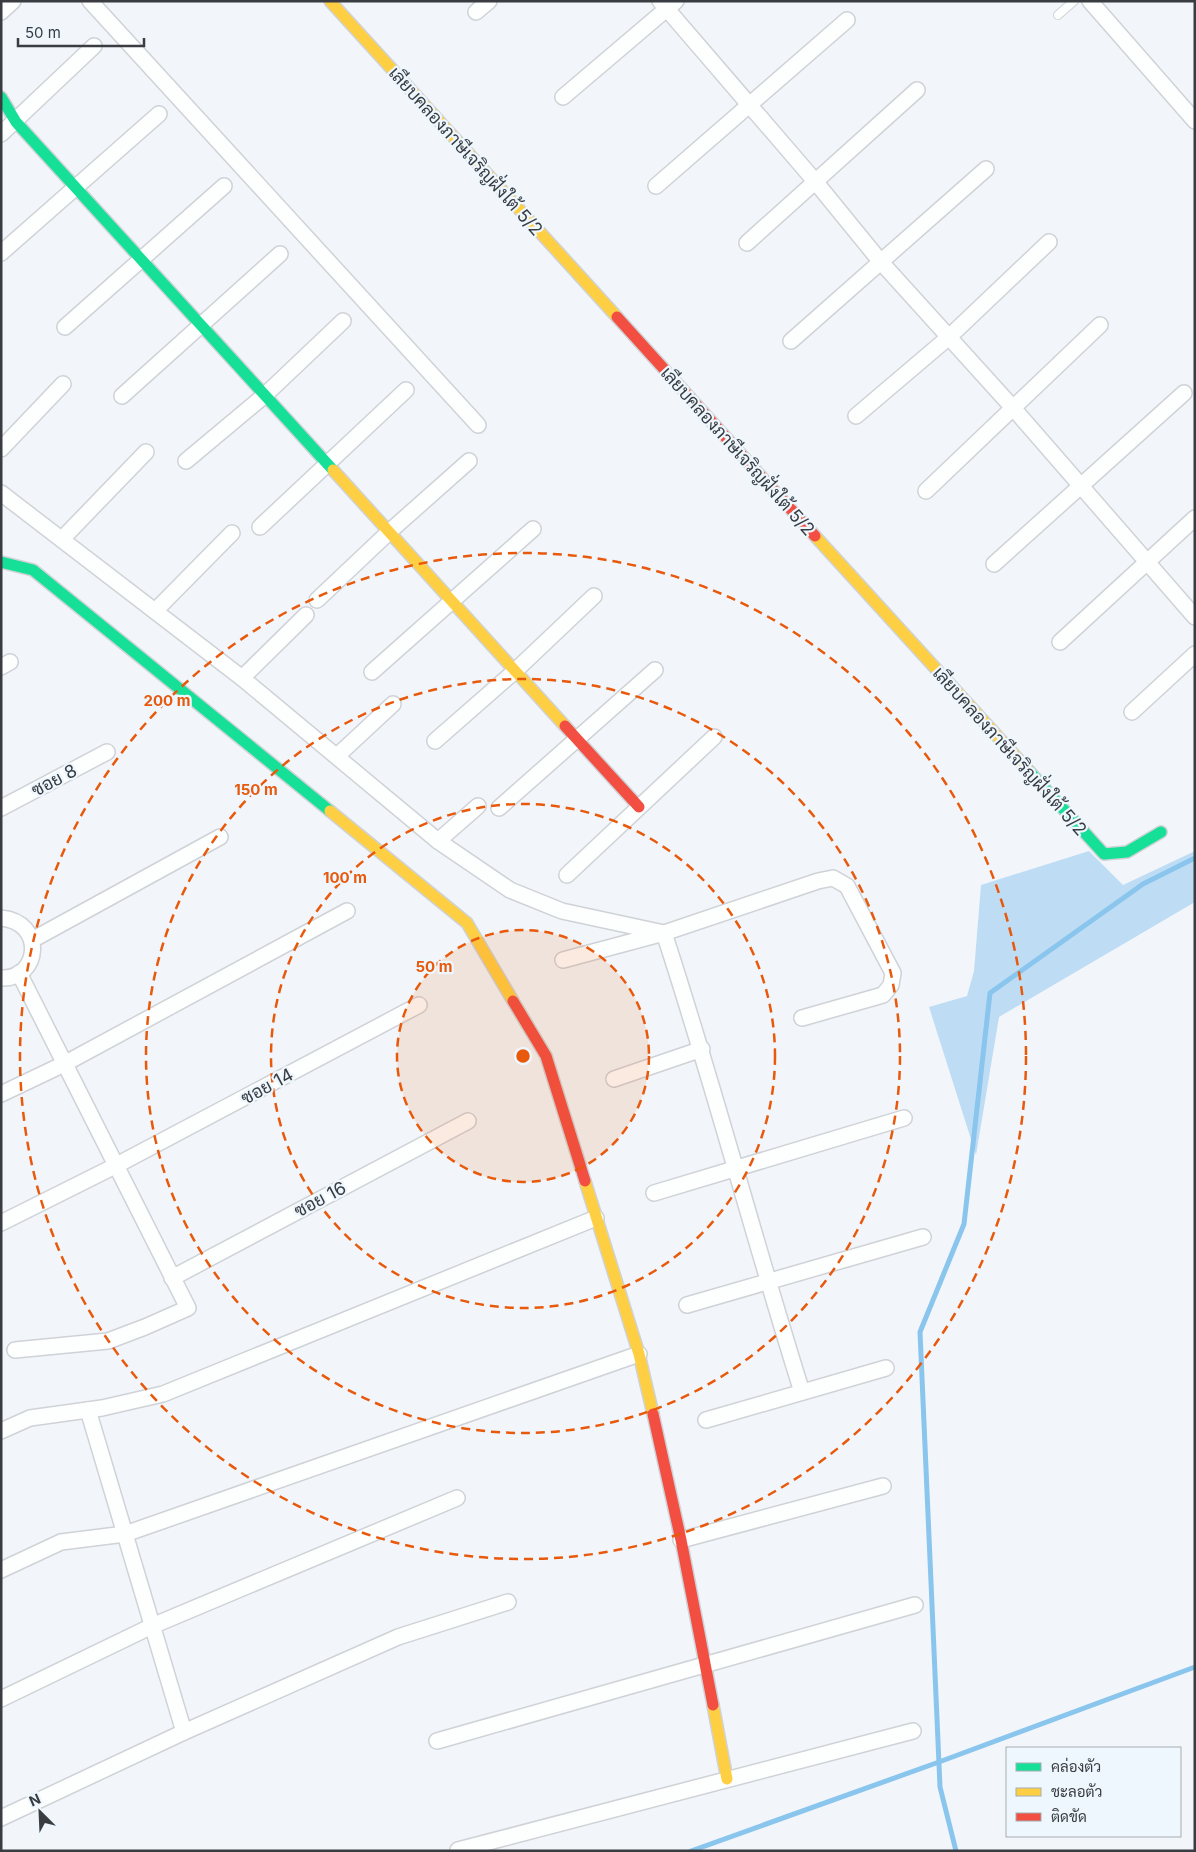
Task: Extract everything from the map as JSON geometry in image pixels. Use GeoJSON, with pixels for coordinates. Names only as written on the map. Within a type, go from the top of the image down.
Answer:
{"type":"FeatureCollection","features":[{"type":"Feature","properties":{"kind":"street"},"geometry":{"type":"LineString","coordinates":[[1,12],[12,1]]}},
{"type":"Feature","properties":{"kind":"street"},"geometry":{"type":"LineString","coordinates":[[90,1],[478,424]]}},
{"type":"Feature","properties":{"kind":"street","name":"เลียบคลองภาษีเจริญฝั่งใต้ 5/2"},"geometry":{"type":"LineString","coordinates":[[330,1],[1104,854],[1113,856],[1126,853],[1161,832]]}},
{"type":"Feature","properties":{"kind":"street"},"geometry":{"type":"LineString","coordinates":[[476,12],[489,1]]}},
{"type":"Feature","properties":{"kind":"street"},"geometry":{"type":"LineString","coordinates":[[1090,1],[1195,121]]}},
{"type":"Feature","properties":{"kind":"street"},"geometry":{"type":"LineString","coordinates":[[563,97],[667,4],[880,261],[1014,409],[1195,617]]}},
{"type":"Feature","properties":{"kind":"street"},"geometry":{"type":"LineString","coordinates":[[656,186],[847,20]]}},
{"type":"Feature","properties":{"kind":"street"},"geometry":{"type":"LineString","coordinates":[[1,134],[16,122],[94,46]]}},
{"type":"Feature","properties":{"kind":"street"},"geometry":{"type":"LineString","coordinates":[[747,243],[814,180],[917,90]]}},
{"type":"Feature","properties":{"kind":"street"},"geometry":{"type":"LineString","coordinates":[[1,97],[16,122],[639,807]]}},
{"type":"Feature","properties":{"kind":"street"},"geometry":{"type":"LineString","coordinates":[[1,253],[159,114]]}},
{"type":"Feature","properties":{"kind":"street"},"geometry":{"type":"LineString","coordinates":[[791,341],[986,169]]}},
{"type":"Feature","properties":{"kind":"street"},"geometry":{"type":"LineString","coordinates":[[65,327],[224,186]]}},
{"type":"Feature","properties":{"kind":"street"},"geometry":{"type":"LineString","coordinates":[[856,416],[949,337],[1049,242]]}},
{"type":"Feature","properties":{"kind":"street"},"geometry":{"type":"LineString","coordinates":[[122,396],[280,254]]}},
{"type":"Feature","properties":{"kind":"street"},"geometry":{"type":"LineString","coordinates":[[186,461],[265,395],[343,321]]}},
{"type":"Feature","properties":{"kind":"street"},"geometry":{"type":"LineString","coordinates":[[926,492],[1100,325]]}},
{"type":"Feature","properties":{"kind":"street"},"geometry":{"type":"LineString","coordinates":[[1,449],[63,384]]}},
{"type":"Feature","properties":{"kind":"street"},"geometry":{"type":"LineString","coordinates":[[260,527],[406,390]]}},
{"type":"Feature","properties":{"kind":"street"},"geometry":{"type":"LineString","coordinates":[[994,564],[1184,393]]}},
{"type":"Feature","properties":{"kind":"street"},"geometry":{"type":"LineString","coordinates":[[62,539],[146,452]]}},
{"type":"Feature","properties":{"kind":"street"},"geometry":{"type":"LineString","coordinates":[[317,600],[469,460]]}},
{"type":"Feature","properties":{"kind":"street"},"geometry":{"type":"LineString","coordinates":[[1,493],[242,678],[438,841],[510,890],[562,911],[664,933]]}},
{"type":"Feature","properties":{"kind":"street"},"geometry":{"type":"LineString","coordinates":[[1060,642],[1195,518]]}},
{"type":"Feature","properties":{"kind":"street"},"geometry":{"type":"LineString","coordinates":[[372,672],[533,529]]}},
{"type":"Feature","properties":{"kind":"street"},"geometry":{"type":"LineString","coordinates":[[155,611],[232,533]]}},
{"type":"Feature","properties":{"kind":"street"},"geometry":{"type":"LineString","coordinates":[[1,562],[33,570],[467,922],[546,1056],[638,1354],[681,1540],[727,1779]]}},
{"type":"Feature","properties":{"kind":"street"},"geometry":{"type":"LineString","coordinates":[[435,741],[515,671],[594,596]]}},
{"type":"Feature","properties":{"kind":"street"},"geometry":{"type":"LineString","coordinates":[[242,678],[306,615]]}},
{"type":"Feature","properties":{"kind":"street"},"geometry":{"type":"LineString","coordinates":[[1132,712],[1195,654]]}},
{"type":"Feature","properties":{"kind":"street"},"geometry":{"type":"LineString","coordinates":[[500,808],[576,738],[655,670]]}},
{"type":"Feature","properties":{"kind":"street"},"geometry":{"type":"LineString","coordinates":[[337,756],[393,704]]}},
{"type":"Feature","properties":{"kind":"street"},"geometry":{"type":"LineString","coordinates":[[566,875],[714,737]]}},
{"type":"Feature","properties":{"kind":"street","name":"ซอย 8"},"geometry":{"type":"LineString","coordinates":[[1,808],[107,752]]}},
{"type":"Feature","properties":{"kind":"street"},"geometry":{"type":"LineString","coordinates":[[438,841],[478,806]]}},
{"type":"Feature","properties":{"kind":"street"},"geometry":{"type":"LineString","coordinates":[[32,940],[220,837]]}},
{"type":"Feature","properties":{"kind":"street"},"geometry":{"type":"LineString","coordinates":[[563,960],[664,933],[833,878],[847,886],[893,973],[891,985],[883,995],[802,1018]]}},
{"type":"Feature","properties":{"kind":"street"},"geometry":{"type":"LineString","coordinates":[[1,1094],[64,1064],[347,911]]}},
{"type":"Feature","properties":{"kind":"street"},"geometry":{"type":"LineString","coordinates":[[1,918],[20,923],[27,930],[32,940],[33,953],[28,965],[19,973],[1,978]]}},
{"type":"Feature","properties":{"kind":"street"},"geometry":{"type":"LineString","coordinates":[[664,933],[702,1049],[767,1281],[802,1392]]}},
{"type":"Feature","properties":{"kind":"street"},"geometry":{"type":"LineString","coordinates":[[15,1350],[108,1341],[188,1308],[19,973]]}},
{"type":"Feature","properties":{"kind":"street","name":"ซอย 14"},"geometry":{"type":"LineString","coordinates":[[1,1223],[115,1166],[419,1005]]}},
{"type":"Feature","properties":{"kind":"street"},"geometry":{"type":"LineString","coordinates":[[614,1079],[702,1049]]}},
{"type":"Feature","properties":{"kind":"street"},"geometry":{"type":"LineString","coordinates":[[654,1193],[904,1118]]}},
{"type":"Feature","properties":{"kind":"street","name":"ซอย 16"},"geometry":{"type":"LineString","coordinates":[[172,1278],[468,1121]]}},
{"type":"Feature","properties":{"kind":"street"},"geometry":{"type":"LineString","coordinates":[[1,1430],[30,1418],[88,1410],[163,1394],[596,1218]]}},
{"type":"Feature","properties":{"kind":"street"},"geometry":{"type":"LineString","coordinates":[[687,1305],[923,1237]]}},
{"type":"Feature","properties":{"kind":"street"},"geometry":{"type":"LineString","coordinates":[[1,1570],[61,1542],[125,1534],[638,1354]]}},
{"type":"Feature","properties":{"kind":"street"},"geometry":{"type":"LineString","coordinates":[[706,1420],[886,1368]]}},
{"type":"Feature","properties":{"kind":"street"},"geometry":{"type":"LineString","coordinates":[[88,1410],[184,1732]]}},
{"type":"Feature","properties":{"kind":"street"},"geometry":{"type":"LineString","coordinates":[[681,1540],[884,1486]]}},
{"type":"Feature","properties":{"kind":"street"},"geometry":{"type":"LineString","coordinates":[[1,1699],[152,1626],[457,1498]]}},
{"type":"Feature","properties":{"kind":"street"},"geometry":{"type":"LineString","coordinates":[[1,1818],[184,1732],[398,1637],[508,1602]]}},
{"type":"Feature","properties":{"kind":"street"},"geometry":{"type":"LineString","coordinates":[[437,1741],[915,1604]]}},
{"type":"Feature","properties":{"kind":"street"},"geometry":{"type":"LineString","coordinates":[[458,1850],[913,1730]]}},
{"type":"Feature","properties":{"kind":"lane"},"geometry":{"type":"LineString","coordinates":[[1058,15],[1074,1]]}},
{"type":"Feature","properties":{"kind":"shaded area"},"geometry":{"type":"Polygon","coordinates":[[[1089,851],[1123,885],[1195,851],[1195,902],[999,1017],[976,1155],[929,1007],[967,996],[974,971],[981,885],[1089,851]]]}},
{"type":"Feature","properties":{"kind":"waterway"},"geometry":{"type":"LineString","coordinates":[[956,1851],[940,1787],[920,1332],[964,1224],[990,993],[1143,884],[1195,858]]}},
{"type":"Feature","properties":{"kind":"waterway"},"geometry":{"type":"LineString","coordinates":[[691,1851],[1195,1667]]}},
{"type":"Feature","properties":{"kind":"traffic: fast"},"geometry":{"type":"LineString","coordinates":[[1,97],[16,122],[333,470]]}},
{"type":"Feature","properties":{"kind":"traffic: fast"},"geometry":{"type":"LineString","coordinates":[[1,562],[33,570],[330,811]]}},
{"type":"Feature","properties":{"kind":"traffic: fast"},"geometry":{"type":"LineString","coordinates":[[1028,770],[1104,854],[1127,852],[1161,832]]}},
{"type":"Feature","properties":{"kind":"traffic: slow"},"geometry":{"type":"LineString","coordinates":[[330,1],[617,317]]}},
{"type":"Feature","properties":{"kind":"traffic: slow"},"geometry":{"type":"LineString","coordinates":[[333,470],[565,726]]}},
{"type":"Feature","properties":{"kind":"traffic: slow"},"geometry":{"type":"LineString","coordinates":[[815,536],[1028,770]]}},
{"type":"Feature","properties":{"kind":"traffic: slow"},"geometry":{"type":"LineString","coordinates":[[330,811],[467,923],[513,1001]]}},
{"type":"Feature","properties":{"kind":"traffic: slow"},"geometry":{"type":"LineString","coordinates":[[585,1181],[639,1354],[653,1414]]}},
{"type":"Feature","properties":{"kind":"traffic: slow"},"geometry":{"type":"LineString","coordinates":[[713,1705],[727,1779]]}},
{"type":"Feature","properties":{"kind":"traffic: jam"},"geometry":{"type":"LineString","coordinates":[[617,317],[815,536]]}},
{"type":"Feature","properties":{"kind":"traffic: jam"},"geometry":{"type":"LineString","coordinates":[[565,726],[639,807]]}},
{"type":"Feature","properties":{"kind":"traffic: jam"},"geometry":{"type":"LineString","coordinates":[[513,1001],[546,1056],[585,1181]]}},
{"type":"Feature","properties":{"kind":"traffic: jam"},"geometry":{"type":"LineString","coordinates":[[653,1414],[681,1540],[713,1705]]}}]}
